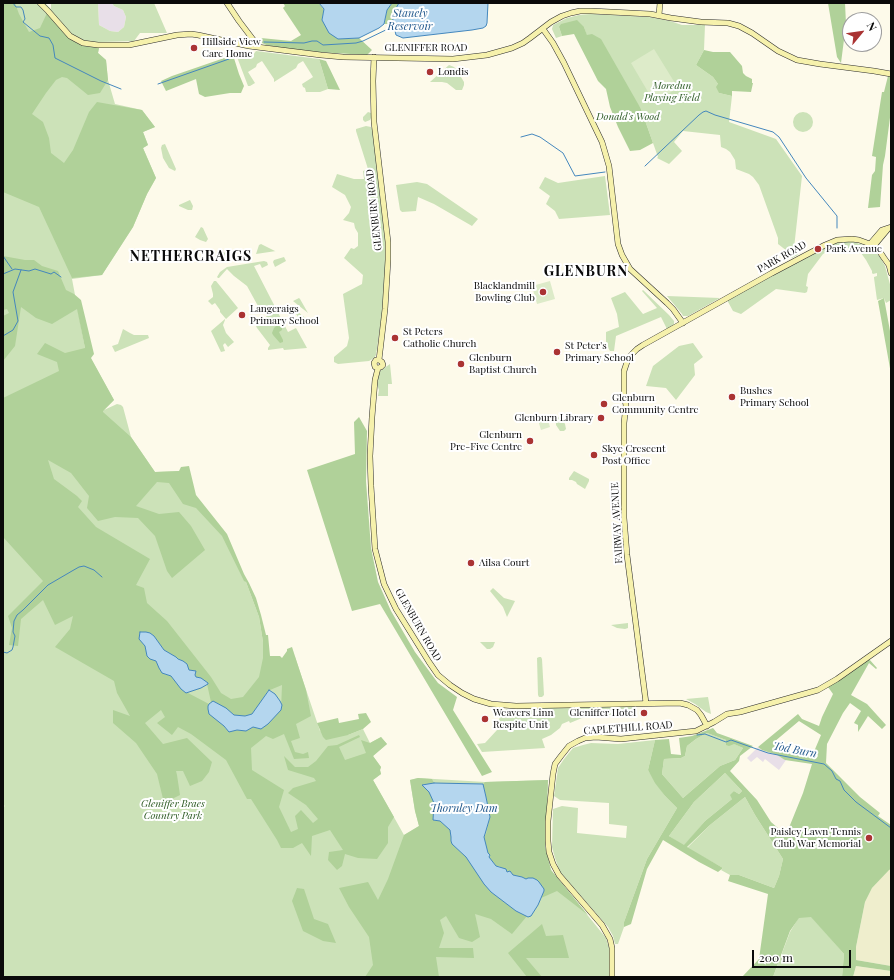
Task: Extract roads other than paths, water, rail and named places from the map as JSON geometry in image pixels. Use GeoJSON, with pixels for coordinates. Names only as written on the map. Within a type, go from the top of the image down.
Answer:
{"type":"FeatureCollection","features":[{"type":"Feature","properties":{"kind":"street","name":"GLENIFFER ROAD"},"geometry":{"type":"LineString","coordinates":[[40,3],[48,10],[70,36],[76,40],[90,44],[129,45],[184,34],[198,35],[242,45],[343,57],[457,59],[483,56],[512,48],[523,43],[551,22],[562,16],[580,11],[650,14],[701,22],[728,23],[739,26],[778,51],[797,60],[891,74]]}},
{"type":"Feature","properties":{"kind":"street"},"geometry":{"type":"LineString","coordinates":[[227,3],[258,46]]}},
{"type":"Feature","properties":{"kind":"street"},"geometry":{"type":"LineString","coordinates":[[659,15],[660,3]]}},
{"type":"Feature","properties":{"kind":"street"},"geometry":{"type":"LineString","coordinates":[[543,28],[564,63],[602,142],[609,166],[618,244],[622,255],[630,269],[670,306],[683,323]]}},
{"type":"Feature","properties":{"kind":"street"},"geometry":{"type":"LineString","coordinates":[[242,45],[251,37]]}},
{"type":"Feature","properties":{"kind":"street","name":"GLENBURN ROAD"},"geometry":{"type":"LineString","coordinates":[[374,57],[374,122],[388,242],[388,260],[385,309],[379,360],[376,360],[374,363],[375,367],[378,368],[375,380],[372,410],[370,456],[375,548],[384,584],[392,602],[435,671],[446,682],[474,699],[495,704],[516,706],[680,703],[688,705],[699,712],[707,726]]}},
{"type":"Feature","properties":{"kind":"street"},"geometry":{"type":"LineString","coordinates":[[891,227],[882,230],[871,246],[884,258],[889,265],[891,272]]}},
{"type":"Feature","properties":{"kind":"street","name":"PARK ROAD"},"geometry":{"type":"LineString","coordinates":[[683,323],[831,242],[843,239],[852,239],[859,240],[871,246]]}},
{"type":"Feature","properties":{"kind":"street","name":"FAIRWAY AVENUE"},"geometry":{"type":"LineString","coordinates":[[646,703],[627,555],[624,518],[624,423],[626,405],[624,396],[624,371],[632,354],[637,349],[683,323]]}},
{"type":"Feature","properties":{"kind":"street","name":"CAPLETHILL ROAD"},"geometry":{"type":"LineString","coordinates":[[612,977],[612,948],[610,939],[602,925],[558,875],[549,852],[548,821],[553,774],[555,764],[569,746],[585,738],[596,737],[614,739],[696,731],[727,714],[740,712],[818,690],[832,683],[891,641]]}},
{"type":"Feature","properties":{"kind":"water","name":"Stanely Reservoir"},"geometry":{"type":"Polygon","coordinates":[[[319,3],[392,3],[387,10],[384,24],[379,28],[359,38],[338,39],[329,33],[322,20],[324,9],[319,3]]]}},
{"type":"Feature","properties":{"kind":"water","name":"Stanely Reservoir"},"geometry":{"type":"Polygon","coordinates":[[[399,3],[488,3],[487,23],[483,28],[472,30],[403,38],[396,35],[392,15],[399,3]]]}},
{"type":"Feature","properties":{"kind":"water"},"geometry":{"type":"Polygon","coordinates":[[[140,632],[150,633],[154,636],[164,650],[187,664],[189,670],[196,671],[196,677],[201,678],[208,684],[186,693],[171,676],[162,673],[156,661],[147,656],[145,646],[139,639],[140,632]]]}},
{"type":"Feature","properties":{"kind":"water"},"geometry":{"type":"Polygon","coordinates":[[[269,690],[275,694],[280,701],[282,705],[281,710],[261,729],[253,727],[246,731],[237,730],[229,732],[209,714],[208,706],[213,701],[226,708],[234,715],[245,716],[252,714],[269,690]]]}},
{"type":"Feature","properties":{"kind":"water","name":"Thornley Dam"},"geometry":{"type":"Polygon","coordinates":[[[434,783],[483,784],[490,817],[484,837],[488,853],[490,855],[489,857],[496,866],[506,869],[507,872],[510,871],[513,875],[526,879],[533,878],[537,880],[544,889],[538,905],[531,916],[528,917],[516,911],[491,892],[466,857],[452,844],[450,830],[440,821],[433,820],[434,803],[429,792],[422,785],[434,783]]]}},
{"type":"Feature","properties":{"kind":"waterway"},"geometry":{"type":"LineString","coordinates":[[13,3],[16,7],[21,7],[23,10],[25,19],[23,22],[40,36],[49,38],[53,45],[55,58],[101,81],[121,89]]}},
{"type":"Feature","properties":{"kind":"waterway"},"geometry":{"type":"LineString","coordinates":[[264,42],[304,43],[317,41],[323,45],[356,43],[394,26]]}},
{"type":"Feature","properties":{"kind":"waterway"},"geometry":{"type":"LineString","coordinates":[[158,84],[229,59]]}},
{"type":"Feature","properties":{"kind":"waterway"},"geometry":{"type":"LineString","coordinates":[[645,166],[699,115],[706,111],[773,132],[779,137],[806,178],[837,216],[837,228]]}},
{"type":"Feature","properties":{"kind":"waterway"},"geometry":{"type":"LineString","coordinates":[[521,137],[532,134],[540,137],[563,153],[575,176],[605,172]]}},
{"type":"Feature","properties":{"kind":"waterway"},"geometry":{"type":"LineString","coordinates":[[3,230],[3,256],[12,269]]}},
{"type":"Feature","properties":{"kind":"waterway"},"geometry":{"type":"LineString","coordinates":[[3,274],[15,269],[29,271],[35,269],[51,274],[54,272],[61,277]]}},
{"type":"Feature","properties":{"kind":"waterway"},"geometry":{"type":"LineString","coordinates":[[3,336],[13,330],[18,321],[13,292],[21,270]]}},
{"type":"Feature","properties":{"kind":"waterway"},"geometry":{"type":"LineString","coordinates":[[3,652],[7,653],[12,650],[15,636],[13,632],[14,621],[17,615],[48,585],[79,567],[84,566],[94,570],[102,577]]}},
{"type":"Feature","properties":{"kind":"waterway","name":"Tod Burn"},"geometry":{"type":"LineString","coordinates":[[697,735],[705,734],[726,742],[731,740],[768,753],[824,764],[832,771],[836,779],[840,781],[844,790],[856,802],[891,828]]}},
{"type":"Feature","properties":{"kind":"place","name":"Hillside View Care Home"},"geometry":{"type":"Point","coordinates":[194,48]}},
{"type":"Feature","properties":{"kind":"place","name":"Londis"},"geometry":{"type":"Point","coordinates":[430,72]}},
{"type":"Feature","properties":{"kind":"place","name":"Park Avenue"},"geometry":{"type":"Point","coordinates":[818,249]}},
{"type":"Feature","properties":{"kind":"place","name":"Blacklandmill Bowling Club"},"geometry":{"type":"Point","coordinates":[543,292]}},
{"type":"Feature","properties":{"kind":"place","name":"Langcraigs Primary School"},"geometry":{"type":"Point","coordinates":[242,315]}},
{"type":"Feature","properties":{"kind":"place","name":"St Peters Catholic Church"},"geometry":{"type":"Point","coordinates":[395,338]}},
{"type":"Feature","properties":{"kind":"place","name":"St Peter's Primary School"},"geometry":{"type":"Point","coordinates":[557,352]}},
{"type":"Feature","properties":{"kind":"place","name":"Glenburn Baptist Church"},"geometry":{"type":"Point","coordinates":[461,364]}},
{"type":"Feature","properties":{"kind":"place","name":"Bushes Primary School"},"geometry":{"type":"Point","coordinates":[732,397]}},
{"type":"Feature","properties":{"kind":"place","name":"Glenburn Community Centre"},"geometry":{"type":"Point","coordinates":[604,404]}},
{"type":"Feature","properties":{"kind":"place","name":"Glenburn Library"},"geometry":{"type":"Point","coordinates":[601,418]}},
{"type":"Feature","properties":{"kind":"place","name":"Glenburn Pre-Five Centre"},"geometry":{"type":"Point","coordinates":[530,441]}},
{"type":"Feature","properties":{"kind":"place","name":"Skye Crescent Post Office"},"geometry":{"type":"Point","coordinates":[594,455]}},
{"type":"Feature","properties":{"kind":"place","name":"Ailsa Court"},"geometry":{"type":"Point","coordinates":[471,563]}},
{"type":"Feature","properties":{"kind":"place","name":"Gleniffer Hotel"},"geometry":{"type":"Point","coordinates":[644,713]}},
{"type":"Feature","properties":{"kind":"place","name":"Weavers Linn Respite Unit"},"geometry":{"type":"Point","coordinates":[485,719]}},
{"type":"Feature","properties":{"kind":"place","name":"Paisley Lawn Tennis Club War Memorial"},"geometry":{"type":"Point","coordinates":[869,838]}},
{"type":"Feature","properties":{"kind":"district","name":"NETHERCRAIGS"},"geometry":{"type":"Point","coordinates":[191,257]}},
{"type":"Feature","properties":{"kind":"district","name":"GLENBURN"},"geometry":{"type":"Point","coordinates":[586,272]}},
{"type":"Feature","properties":{"kind":"park label","name":"Moredun Playing Field"},"geometry":{"type":"Point","coordinates":[672,92]}},
{"type":"Feature","properties":{"kind":"park label","name":"Donald's Wood"},"geometry":{"type":"Point","coordinates":[628,117]}},
{"type":"Feature","properties":{"kind":"park label","name":"Gleniffer Braes Country Park"},"geometry":{"type":"Point","coordinates":[173,810]}}]}
